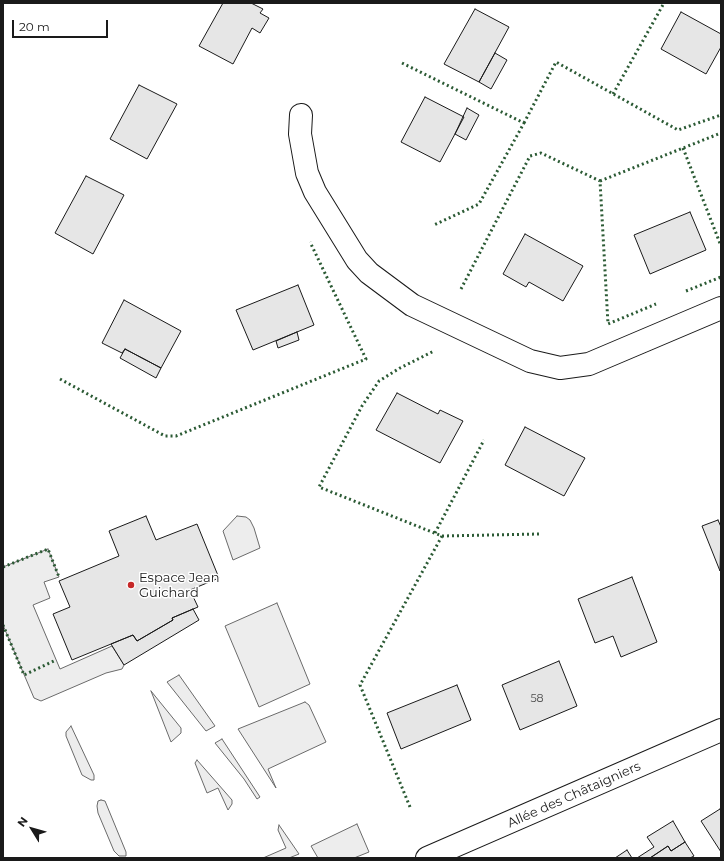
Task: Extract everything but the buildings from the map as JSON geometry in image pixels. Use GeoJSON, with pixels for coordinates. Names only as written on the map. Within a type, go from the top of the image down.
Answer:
{"type":"FeatureCollection","features":[{"type":"Feature","properties":{"kind":"street"},"geometry":{"type":"LineString","coordinates":[[300,115],[300,134],[307,173],[314,192],[357,260],[369,273],[412,306],[530,361],[560,368],[590,364],[721,308]]}},
{"type":"Feature","properties":{"kind":"street","name":"Allée des Châtaigniers"},"geometry":{"type":"LineString","coordinates":[[427,858],[459,852],[721,730]]}},
{"type":"Feature","properties":{"kind":"shaded area"},"geometry":{"type":"Polygon","coordinates":[[[237,516],[246,517],[250,520],[260,548],[233,560],[223,531],[237,516]]]}},
{"type":"Feature","properties":{"kind":"shaded area"},"geometry":{"type":"Polygon","coordinates":[[[48,549],[59,577],[44,582],[50,598],[33,605],[60,669],[112,646],[124,665],[122,669],[106,673],[41,701],[34,698],[3,625],[3,567],[48,549]]]}},
{"type":"Feature","properties":{"kind":"shaded area"},"geometry":{"type":"Polygon","coordinates":[[[277,603],[310,684],[259,707],[225,626],[277,603]]]}},
{"type":"Feature","properties":{"kind":"shaded area"},"geometry":{"type":"Polygon","coordinates":[[[179,675],[215,726],[206,731],[167,682],[179,675]]]}},
{"type":"Feature","properties":{"kind":"shaded area"},"geometry":{"type":"Polygon","coordinates":[[[151,691],[181,728],[181,733],[171,742],[151,691]]]}},
{"type":"Feature","properties":{"kind":"shaded area"},"geometry":{"type":"Polygon","coordinates":[[[305,702],[309,705],[326,742],[268,769],[276,788],[238,729],[305,702]]]}},
{"type":"Feature","properties":{"kind":"shaded area"},"geometry":{"type":"Polygon","coordinates":[[[71,726],[94,775],[94,780],[82,775],[66,736],[66,732],[71,726]]]}},
{"type":"Feature","properties":{"kind":"shaded area"},"geometry":{"type":"Polygon","coordinates":[[[222,739],[260,797],[257,799],[244,779],[215,743],[222,739]]]}},
{"type":"Feature","properties":{"kind":"shaded area"},"geometry":{"type":"Polygon","coordinates":[[[197,760],[232,800],[232,804],[228,810],[218,788],[207,793],[195,763],[197,760]]]}},
{"type":"Feature","properties":{"kind":"shaded area"},"geometry":{"type":"Polygon","coordinates":[[[98,801],[105,801],[126,852],[126,856],[119,856],[114,851],[98,813],[98,801]]]}},
{"type":"Feature","properties":{"kind":"shaded area"},"geometry":{"type":"Polygon","coordinates":[[[357,824],[369,852],[354,858],[318,858],[311,846],[357,824]]]}},
{"type":"Feature","properties":{"kind":"shaded area"},"geometry":{"type":"Polygon","coordinates":[[[279,825],[299,854],[289,858],[263,858],[286,848],[278,830],[279,825]]]}},
{"type":"Feature","properties":{"kind":"hedge"},"geometry":{"type":"LineString","coordinates":[[613,94],[664,3]]}},
{"type":"Feature","properties":{"kind":"hedge"},"geometry":{"type":"LineString","coordinates":[[524,123],[556,62],[678,130],[721,115]]}},
{"type":"Feature","properties":{"kind":"hedge"},"geometry":{"type":"LineString","coordinates":[[402,63],[524,123],[479,204],[434,225]]}},
{"type":"Feature","properties":{"kind":"hedge"},"geometry":{"type":"LineString","coordinates":[[600,181],[721,133]]}},
{"type":"Feature","properties":{"kind":"hedge"},"geometry":{"type":"LineString","coordinates":[[683,148],[721,246]]}},
{"type":"Feature","properties":{"kind":"hedge"},"geometry":{"type":"LineString","coordinates":[[461,289],[530,156],[541,153],[600,181],[608,324],[656,304]]}},
{"type":"Feature","properties":{"kind":"hedge"},"geometry":{"type":"LineString","coordinates":[[60,379],[165,436],[176,436],[366,359],[310,242]]}},
{"type":"Feature","properties":{"kind":"hedge"},"geometry":{"type":"LineString","coordinates":[[686,291],[721,277]]}},
{"type":"Feature","properties":{"kind":"hedge"},"geometry":{"type":"LineString","coordinates":[[410,807],[360,685],[442,536],[319,487],[362,406],[379,381],[400,368],[434,351]]}},
{"type":"Feature","properties":{"kind":"hedge"},"geometry":{"type":"LineString","coordinates":[[435,533],[484,440]]}},
{"type":"Feature","properties":{"kind":"hedge"},"geometry":{"type":"LineString","coordinates":[[442,536],[539,534]]}},
{"type":"Feature","properties":{"kind":"hedge"},"geometry":{"type":"LineString","coordinates":[[3,567],[48,549],[59,577]]}},
{"type":"Feature","properties":{"kind":"hedge"},"geometry":{"type":"LineString","coordinates":[[3,625],[24,675],[56,660]]}},
{"type":"Feature","properties":{"kind":"place","name":"Espace Jean Guichard"},"geometry":{"type":"Point","coordinates":[131,585]}}]}
